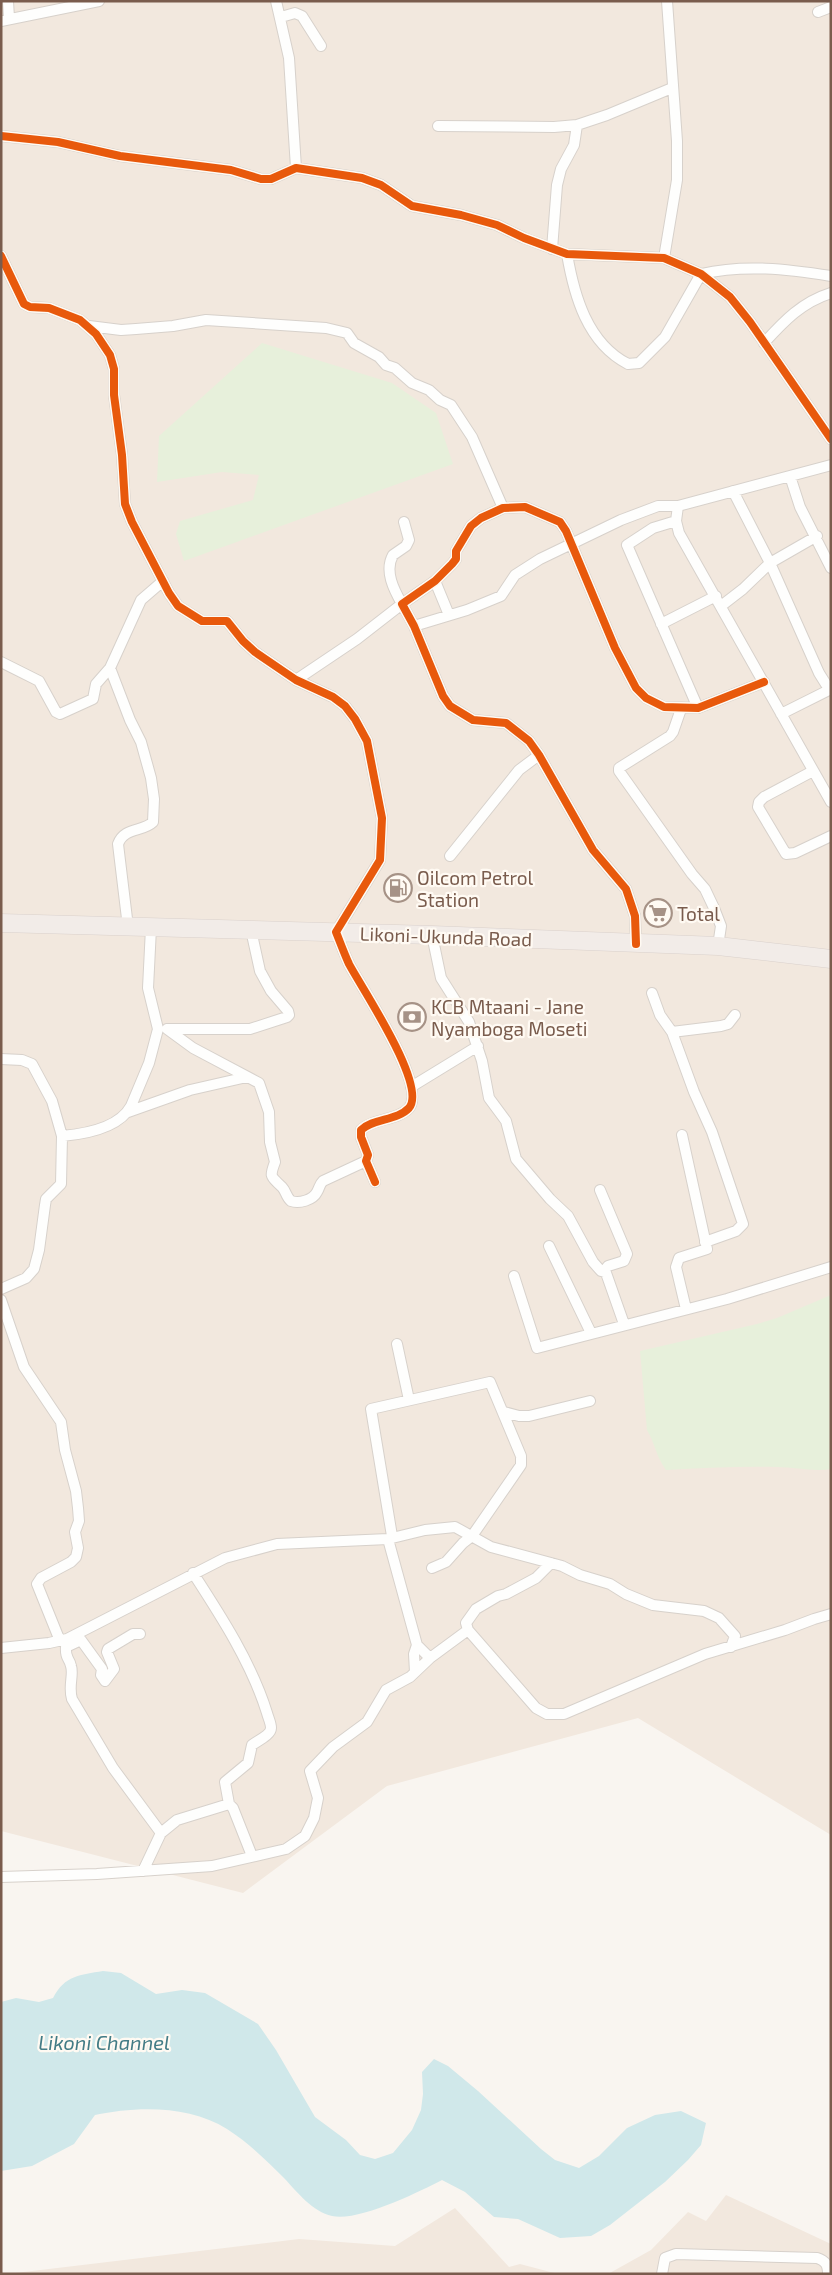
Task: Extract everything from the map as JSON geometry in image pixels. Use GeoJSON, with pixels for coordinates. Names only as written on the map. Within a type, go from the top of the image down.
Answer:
{"type":"FeatureCollection","features":[{"type":"Feature","properties":{"kind":"highway","name":"Likoni-Ukunda Road"},"geometry":{"type":"LineString","coordinates":[[1,923],[432,935],[718,946],[831,958]]}},
{"type":"Feature","properties":{"kind":"street"},"geometry":{"type":"LineString","coordinates":[[8,1],[5,19],[60,11],[99,1]]}},
{"type":"Feature","properties":{"kind":"street"},"geometry":{"type":"LineString","coordinates":[[276,1],[281,17],[291,80],[296,168]]}},
{"type":"Feature","properties":{"kind":"street"},"geometry":{"type":"LineString","coordinates":[[664,258],[678,180],[667,1]]}},
{"type":"Feature","properties":{"kind":"street"},"geometry":{"type":"LineString","coordinates":[[818,12],[831,7]]}},
{"type":"Feature","properties":{"kind":"street"},"geometry":{"type":"LineString","coordinates":[[281,17],[295,13],[302,16],[321,46]]}},
{"type":"Feature","properties":{"kind":"street"},"geometry":{"type":"LineString","coordinates":[[438,126],[554,128],[577,125],[607,116],[672,88]]}},
{"type":"Feature","properties":{"kind":"street"},"geometry":{"type":"LineString","coordinates":[[552,249],[557,185],[561,169],[574,145],[577,125]]}},
{"type":"Feature","properties":{"kind":"street"},"geometry":{"type":"LineString","coordinates":[[1,136],[58,142],[128,157],[231,170],[261,179],[271,179],[296,168],[362,178],[381,185],[412,206],[461,215],[497,225],[567,254],[664,258],[701,274],[730,297],[831,439]]}},
{"type":"Feature","properties":{"kind":"street"},"geometry":{"type":"LineString","coordinates":[[567,254],[573,287],[593,331],[609,351],[628,364],[639,363],[665,337],[701,274],[725,269],[754,268],[798,271],[831,276]]}},
{"type":"Feature","properties":{"kind":"street"},"geometry":{"type":"LineString","coordinates":[[1,256],[24,304],[30,307],[49,308],[80,320],[89,326],[113,363],[124,504],[173,600],[186,613],[202,621],[227,621],[244,641],[296,680],[333,697],[345,706],[355,719],[367,741],[382,818],[380,864],[352,903],[336,932],[349,963],[373,1003],[400,1056],[411,1087],[412,1100],[410,1107],[404,1111],[362,1128],[361,1137],[368,1155],[366,1161],[375,1182]]}},
{"type":"Feature","properties":{"kind":"street"},"geometry":{"type":"LineString","coordinates":[[764,343],[792,314],[808,302],[831,293]]}},
{"type":"Feature","properties":{"kind":"street"},"geometry":{"type":"LineString","coordinates":[[89,326],[120,330],[173,326],[206,320],[326,328],[347,333],[354,343],[379,357],[386,365],[395,368],[412,383],[429,390],[440,400],[451,405],[472,438],[502,508]]}},
{"type":"Feature","properties":{"kind":"street"},"geometry":{"type":"LineString","coordinates":[[414,626],[501,596],[515,575],[540,559],[574,545],[642,511],[658,506],[678,506],[831,465]]}},
{"type":"Feature","properties":{"kind":"street"},"geometry":{"type":"LineString","coordinates":[[790,476],[800,507],[817,536],[831,568]]}},
{"type":"Feature","properties":{"kind":"street"},"geometry":{"type":"LineString","coordinates":[[733,491],[770,563],[820,673],[830,689],[782,714]]}},
{"type":"Feature","properties":{"kind":"street"},"geometry":{"type":"LineString","coordinates":[[296,680],[435,581],[456,559],[455,552],[471,526],[481,518],[502,508],[525,506],[563,526],[574,545],[615,648],[636,688],[646,698],[657,705],[680,709],[698,708],[764,682]]}},
{"type":"Feature","properties":{"kind":"street"},"geometry":{"type":"LineString","coordinates":[[678,506],[676,521],[679,533],[831,802]]}},
{"type":"Feature","properties":{"kind":"street"},"geometry":{"type":"LineString","coordinates":[[676,521],[653,528],[627,545],[698,708]]}},
{"type":"Feature","properties":{"kind":"street"},"geometry":{"type":"LineString","coordinates":[[404,522],[409,540],[406,546],[393,555],[390,568],[391,580],[414,626],[443,696],[450,706],[473,720],[506,723],[529,741],[539,755],[593,850],[626,889],[635,916],[636,944]]}},
{"type":"Feature","properties":{"kind":"street"},"geometry":{"type":"LineString","coordinates":[[660,624],[744,589],[770,563],[817,536]]}},
{"type":"Feature","properties":{"kind":"street"},"geometry":{"type":"LineString","coordinates":[[1,662],[39,681],[56,712],[60,714],[93,699],[96,684],[110,668],[141,600],[163,581]]}},
{"type":"Feature","properties":{"kind":"street"},"geometry":{"type":"LineString","coordinates":[[435,581],[449,615]]}},
{"type":"Feature","properties":{"kind":"street"},"geometry":{"type":"LineString","coordinates":[[110,668],[130,720],[141,742],[153,787],[153,822],[148,826],[125,833],[118,844],[128,927]]}},
{"type":"Feature","properties":{"kind":"street"},"geometry":{"type":"LineString","coordinates":[[680,709],[670,736],[625,762],[619,768],[619,771],[692,874],[705,889],[720,926],[718,946]]}},
{"type":"Feature","properties":{"kind":"street"},"geometry":{"type":"LineString","coordinates":[[450,856],[519,770],[539,755]]}},
{"type":"Feature","properties":{"kind":"street"},"geometry":{"type":"LineString","coordinates":[[813,771],[764,797],[759,802],[758,807],[786,854],[795,853],[831,836]]}},
{"type":"Feature","properties":{"kind":"street"},"geometry":{"type":"LineString","coordinates":[[151,928],[148,988],[163,1029],[192,1048],[257,1081],[262,1090],[271,1122],[270,1142],[275,1159],[272,1175],[275,1183],[282,1187],[289,1200],[297,1203],[311,1197],[318,1191],[319,1184],[323,1180],[366,1161]]}},
{"type":"Feature","properties":{"kind":"street"},"geometry":{"type":"LineString","coordinates":[[163,1029],[250,1029],[287,1018],[288,1011],[271,991],[260,972],[251,930]]}},
{"type":"Feature","properties":{"kind":"street"},"geometry":{"type":"LineString","coordinates":[[432,935],[441,978],[462,1009],[478,1046],[489,1098],[506,1122],[516,1159],[550,1199],[568,1216],[593,1262],[605,1272],[624,1324]]}},
{"type":"Feature","properties":{"kind":"street"},"geometry":{"type":"LineString","coordinates":[[652,992],[660,1015],[672,1032],[694,1092],[721,1156],[743,1224],[736,1231],[705,1242]]}},
{"type":"Feature","properties":{"kind":"street"},"geometry":{"type":"LineString","coordinates":[[672,1032],[721,1026],[728,1024],[735,1015]]}},
{"type":"Feature","properties":{"kind":"street"},"geometry":{"type":"LineString","coordinates":[[128,1112],[163,1029]]}},
{"type":"Feature","properties":{"kind":"street"},"geometry":{"type":"LineString","coordinates":[[411,1087],[478,1046]]}},
{"type":"Feature","properties":{"kind":"street"},"geometry":{"type":"LineString","coordinates":[[1,1059],[22,1060],[32,1064],[52,1101],[62,1136],[61,1184],[46,1200],[36,1266],[26,1278],[1,1289]]}},
{"type":"Feature","properties":{"kind":"street"},"geometry":{"type":"LineString","coordinates":[[62,1136],[99,1129],[128,1112],[190,1090],[247,1077]]}},
{"type":"Feature","properties":{"kind":"street"},"geometry":{"type":"LineString","coordinates":[[682,1135],[707,1249],[679,1258],[676,1265],[686,1309]]}},
{"type":"Feature","properties":{"kind":"street"},"geometry":{"type":"LineString","coordinates":[[600,1190],[627,1254],[626,1259],[608,1266],[605,1272]]}},
{"type":"Feature","properties":{"kind":"street"},"geometry":{"type":"LineString","coordinates":[[550,1246],[591,1333]]}},
{"type":"Feature","properties":{"kind":"street"},"geometry":{"type":"LineString","coordinates":[[514,1276],[537,1348],[624,1324],[727,1299],[831,1267]]}},
{"type":"Feature","properties":{"kind":"street"},"geometry":{"type":"LineString","coordinates":[[1,1300],[24,1367],[61,1422],[65,1450],[76,1491],[79,1521],[75,1532],[78,1548],[76,1557],[71,1562],[41,1578],[37,1584],[60,1641]]}},
{"type":"Feature","properties":{"kind":"street"},"geometry":{"type":"LineString","coordinates":[[397,1344],[409,1400]]}},
{"type":"Feature","properties":{"kind":"street"},"geometry":{"type":"LineString","coordinates":[[430,1658],[417,1645],[390,1538],[370,1410],[488,1382],[492,1384],[504,1412],[521,1456],[521,1465],[472,1536],[463,1542],[446,1562],[432,1568]]}},
{"type":"Feature","properties":{"kind":"street"},"geometry":{"type":"LineString","coordinates":[[504,1412],[519,1416],[529,1416],[590,1401]]}},
{"type":"Feature","properties":{"kind":"street"},"geometry":{"type":"LineString","coordinates":[[161,1833],[113,1768],[72,1698],[70,1687],[71,1666],[65,1656],[66,1647],[77,1638],[225,1558],[268,1545],[390,1538],[449,1527],[461,1530],[502,1551],[551,1563],[610,1584],[626,1594],[653,1605],[704,1611],[720,1618],[735,1636],[731,1648]]}},
{"type":"Feature","properties":{"kind":"street"},"geometry":{"type":"LineString","coordinates":[[551,1563],[536,1578],[476,1609],[466,1623],[468,1630],[530,1702],[540,1711],[553,1715],[564,1714],[705,1654],[731,1648],[831,1614]]}},
{"type":"Feature","properties":{"kind":"street"},"geometry":{"type":"LineString","coordinates":[[193,1574],[243,1659],[263,1700],[271,1728],[270,1732],[252,1745],[250,1758],[245,1766],[224,1782],[229,1804],[233,1808],[252,1856]]}},
{"type":"Feature","properties":{"kind":"street"},"geometry":{"type":"LineString","coordinates":[[1,1877],[97,1874],[212,1866],[286,1849],[304,1836],[312,1822],[318,1802],[310,1771],[333,1747],[367,1722],[386,1690],[416,1672],[430,1658],[468,1630]]}},
{"type":"Feature","properties":{"kind":"street"},"geometry":{"type":"LineString","coordinates":[[77,1638],[102,1669],[101,1675],[105,1681],[114,1670],[107,1652],[108,1649],[133,1634],[140,1634]]}},
{"type":"Feature","properties":{"kind":"street"},"geometry":{"type":"LineString","coordinates":[[1,1648],[77,1638]]}},
{"type":"Feature","properties":{"kind":"street"},"geometry":{"type":"LineString","coordinates":[[416,1672],[414,1654],[417,1645]]}},
{"type":"Feature","properties":{"kind":"street"},"geometry":{"type":"LineString","coordinates":[[143,1871],[161,1833],[177,1820],[229,1804]]}},
{"type":"Feature","properties":{"kind":"street"},"geometry":{"type":"LineString","coordinates":[[662,2274],[666,2258],[676,2254],[817,2258],[828,2266],[828,2274]]}},
{"type":"Feature","properties":{"kind":"shaded area"},"geometry":{"type":"Polygon","coordinates":[[[1,1],[831,1],[831,1835],[638,1718],[387,1786],[243,1893],[1,1831],[1,1]]]}},
{"type":"Feature","properties":{"kind":"shaded area"},"geometry":{"type":"Polygon","coordinates":[[[726,2195],[831,2244],[831,2274],[608,2274],[651,2250],[688,2212],[706,2221],[726,2195]]]}},
{"type":"Feature","properties":{"kind":"shaded area"},"geometry":{"type":"Polygon","coordinates":[[[455,2208],[509,2267],[520,2264],[558,2274],[7,2274],[299,2239],[395,2246],[455,2208]]]}},
{"type":"Feature","properties":{"kind":"green space"},"geometry":{"type":"Polygon","coordinates":[[[262,343],[392,383],[436,413],[453,464],[184,561],[176,534],[180,521],[253,500],[259,475],[222,472],[157,482],[159,436],[262,343]]]}},
{"type":"Feature","properties":{"kind":"green space"},"geometry":{"type":"Polygon","coordinates":[[[831,1295],[831,1469],[749,1467],[666,1470],[647,1430],[640,1351],[757,1324],[777,1318],[831,1295]]]}},
{"type":"Feature","properties":{"kind":"water","name":"Likoni Channel"},"geometry":{"type":"Polygon","coordinates":[[[103,1971],[121,1973],[156,1994],[182,1990],[205,1993],[258,2024],[276,2050],[315,2117],[346,2140],[360,2155],[375,2159],[393,2153],[412,2130],[421,2110],[423,2094],[422,2072],[434,2059],[448,2066],[478,2091],[555,2160],[579,2168],[599,2156],[627,2128],[655,2115],[681,2111],[706,2123],[701,2145],[665,2182],[610,2225],[591,2236],[560,2238],[518,2219],[494,2217],[465,2192],[442,2180],[388,2205],[357,2215],[343,2217],[325,2214],[306,2201],[265,2159],[235,2134],[197,2115],[180,2112],[145,2109],[95,2115],[74,2144],[32,2166],[1,2171],[1,2002],[16,1998],[39,2002],[53,1998],[68,1980],[80,1975],[103,1971]]]}},
{"type":"Feature","properties":{"kind":"cycle path"},"geometry":{"type":"LineString","coordinates":[[1,136],[58,142],[120,156],[231,170],[261,179],[271,179],[296,168],[362,178],[381,185],[412,206],[461,215],[497,225],[524,238],[567,254],[664,258],[701,274],[730,297],[750,322],[831,439]]}},
{"type":"Feature","properties":{"kind":"cycle path"},"geometry":{"type":"LineString","coordinates":[[1,256],[24,304],[30,307],[49,308],[80,320],[96,334],[110,355],[114,369],[114,395],[122,455],[125,504],[132,522],[169,593],[178,606],[202,621],[227,621],[243,641],[255,652],[296,680],[333,697],[345,706],[355,719],[367,741],[382,818],[380,860],[336,932],[349,964],[391,1036],[402,1059],[409,1079],[412,1096],[409,1108],[404,1112],[392,1118],[372,1123],[361,1130],[361,1137],[368,1155],[366,1161],[375,1182]]}},
{"type":"Feature","properties":{"kind":"cycle path"},"geometry":{"type":"LineString","coordinates":[[636,944],[635,916],[626,889],[593,850],[539,755],[529,741],[506,723],[473,720],[450,706],[443,696],[414,626],[402,604],[435,581],[452,564],[456,559],[456,551],[471,526],[481,518],[503,508],[525,507],[560,522],[566,531],[615,648],[636,688],[646,698],[664,707],[698,708],[764,682]]}},
{"type":"Feature","properties":{"kind":"place","name":"Oilcom Petrol Station"},"geometry":{"type":"Point","coordinates":[398,888]}},
{"type":"Feature","properties":{"kind":"place","name":"Total"},"geometry":{"type":"Point","coordinates":[658,913]}},
{"type":"Feature","properties":{"kind":"place","name":"KCB Mtaani - Jane Nyamboga Moseti"},"geometry":{"type":"Point","coordinates":[412,1017]}}]}
